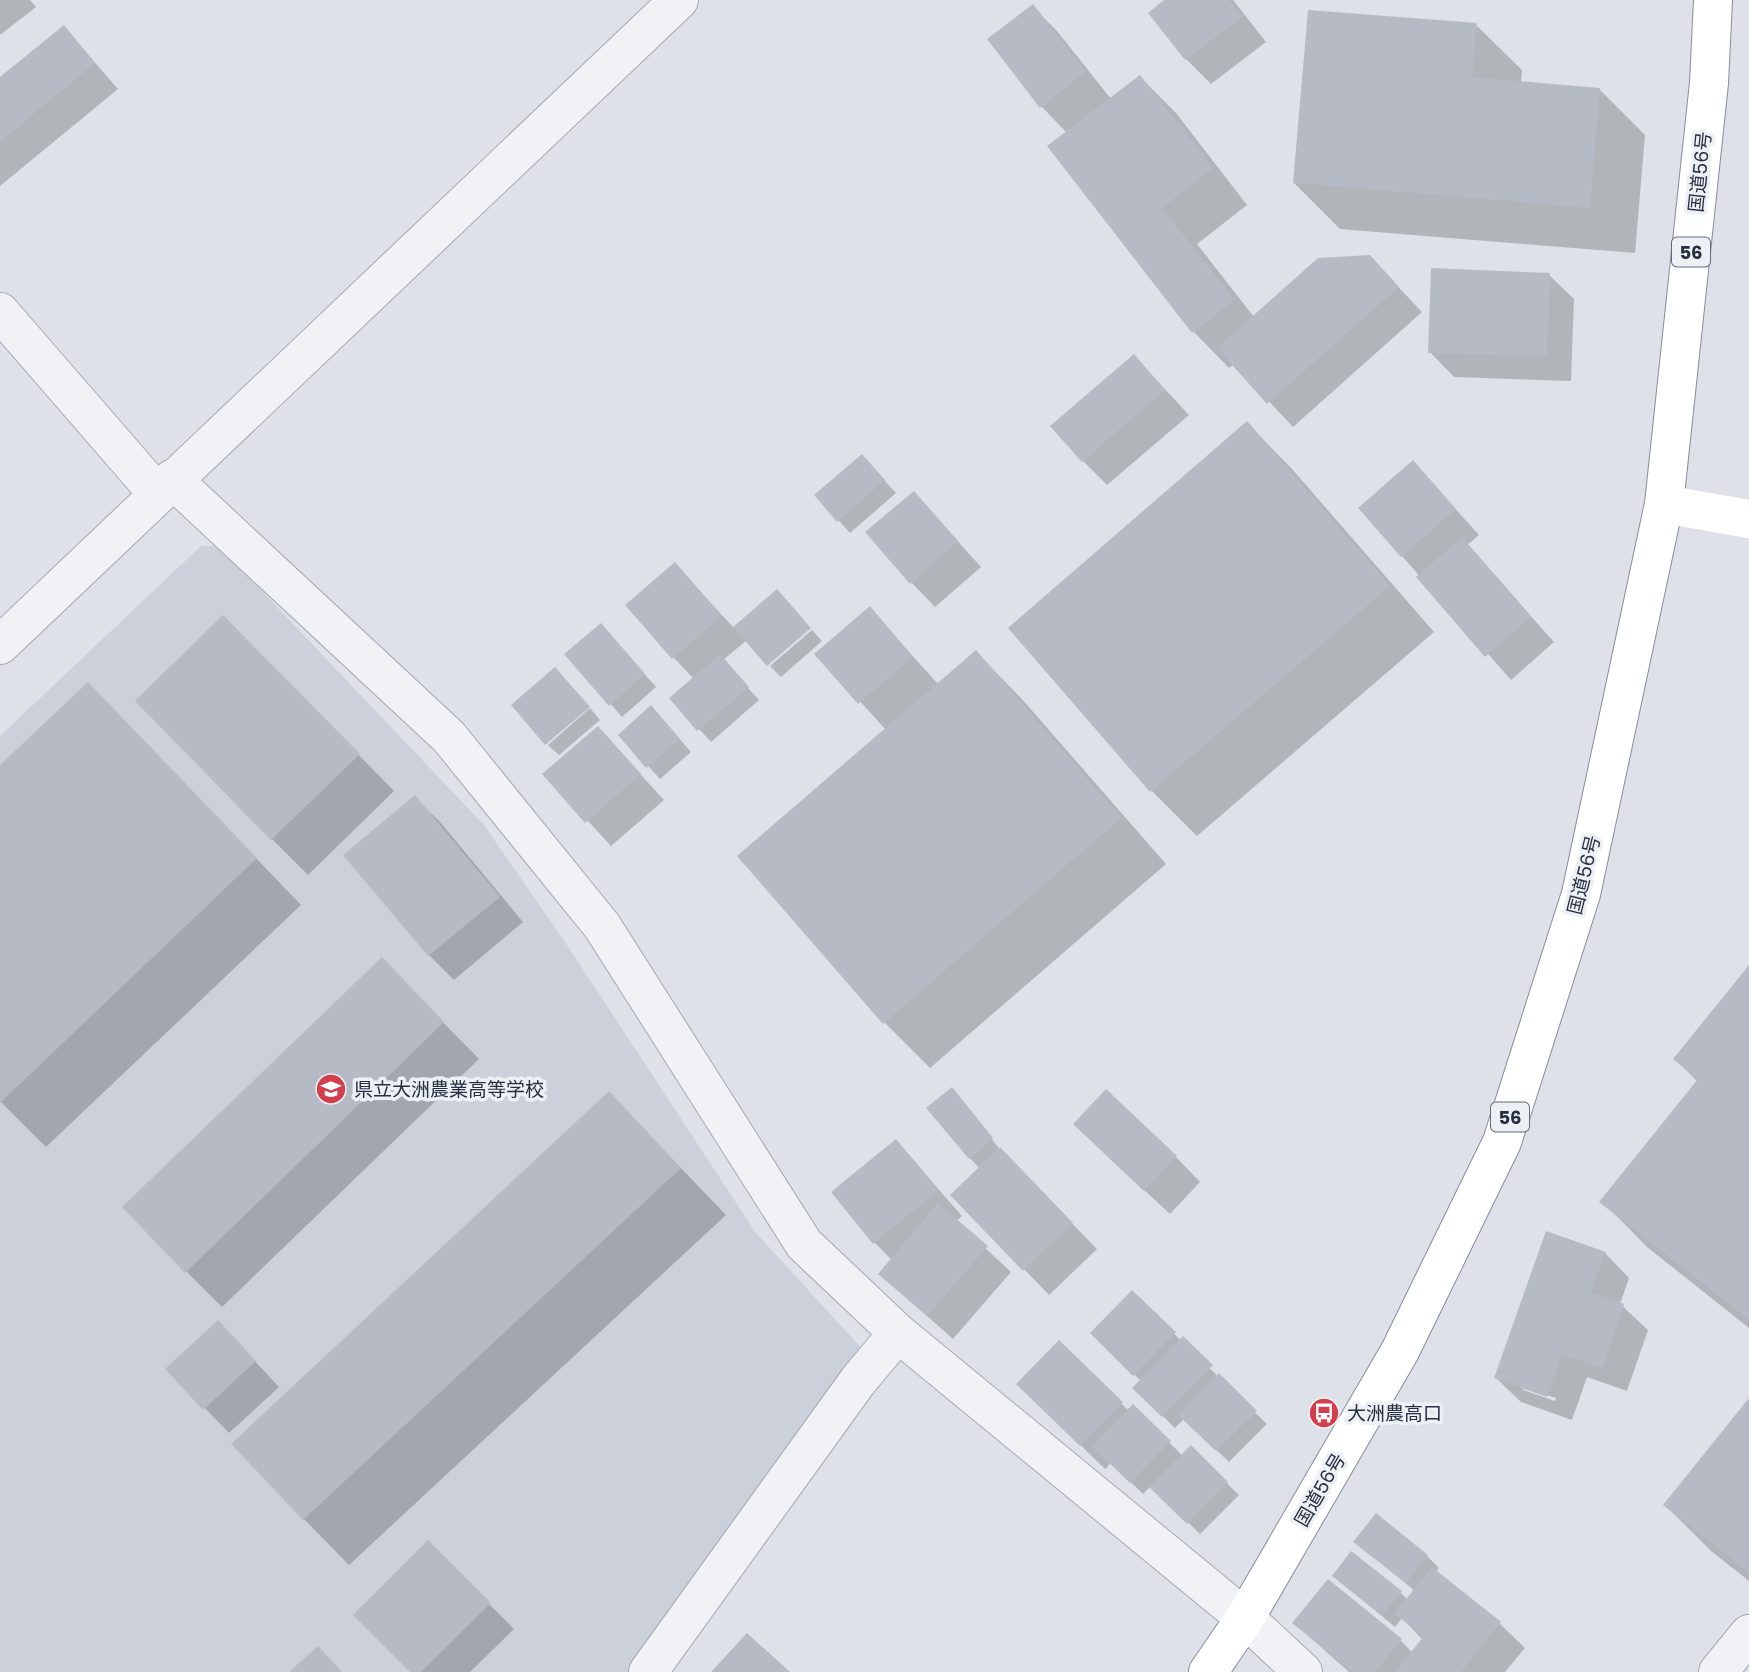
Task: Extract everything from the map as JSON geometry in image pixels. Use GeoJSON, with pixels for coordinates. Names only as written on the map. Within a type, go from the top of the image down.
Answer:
{"type":"FeatureCollection","features":[{"type":"Feature","properties":{"kind":"main road","name":"国道56号"},"geometry":{"type":"LineString","coordinates":[[1208,1672],[1245,1618],[1400,1351],[1502,1142],[1581,894],[1664,504],[1709,83],[1713,0]]}},
{"type":"Feature","properties":{"kind":"main road"},"geometry":{"type":"LineString","coordinates":[[1664,504],[1749,519]]}},
{"type":"Feature","properties":{"kind":"street"},"geometry":{"type":"LineString","coordinates":[[0,645],[679,0]]}},
{"type":"Feature","properties":{"kind":"street"},"geometry":{"type":"LineString","coordinates":[[0,312],[165,486],[449,737],[602,926],[804,1244],[898,1333],[1245,1618],[1303,1672]]}},
{"type":"Feature","properties":{"kind":"street"},"geometry":{"type":"LineString","coordinates":[[648,1672],[858,1381],[898,1333]]}},
{"type":"Feature","properties":{"kind":"street"},"geometry":{"type":"LineString","coordinates":[[1718,1672],[1749,1634]]}},
{"type":"Feature","properties":{"kind":"shaded area","name":"県立大洲農業高等学校"},"geometry":{"type":"Polygon","coordinates":[[[201,546],[219,546],[484,825],[567,945],[756,1233],[864,1351],[630,1672],[0,1672],[0,736],[201,546]]]}},
{"type":"Feature","properties":{"kind":"building"},"geometry":{"type":"Polygon","coordinates":[[[1164,0],[1229,0],[1243,17],[1185,60],[1148,13],[1164,0]]]}},
{"type":"Feature","properties":{"kind":"building"},"geometry":{"type":"Polygon","coordinates":[[[1033,4],[1086,72],[1040,108],[987,39],[1033,4]]]}},
{"type":"Feature","properties":{"kind":"building"},"geometry":{"type":"Polygon","coordinates":[[[1308,10],[1477,23],[1472,77],[1600,88],[1590,208],[1293,183],[1308,10]]]}},
{"type":"Feature","properties":{"kind":"building"},"geometry":{"type":"Polygon","coordinates":[[[64,25],[95,63],[0,142],[0,77],[64,25]]]}},
{"type":"Feature","properties":{"kind":"building"},"geometry":{"type":"Polygon","coordinates":[[[1140,75],[1213,168],[1162,208],[1235,300],[1192,333],[1047,146],[1140,75]]]}},
{"type":"Feature","properties":{"kind":"building"},"geometry":{"type":"Polygon","coordinates":[[[1370,255],[1399,287],[1267,404],[1217,348],[1318,258],[1370,255]]]}},
{"type":"Feature","properties":{"kind":"building"},"geometry":{"type":"Polygon","coordinates":[[[1431,268],[1550,273],[1547,357],[1428,353],[1431,268]]]}},
{"type":"Feature","properties":{"kind":"building"},"geometry":{"type":"Polygon","coordinates":[[[1134,354],[1165,390],[1082,462],[1050,426],[1134,354]]]}},
{"type":"Feature","properties":{"kind":"building"},"geometry":{"type":"Polygon","coordinates":[[[1247,421],[1390,586],[1150,792],[1008,628],[1247,421]]]}},
{"type":"Feature","properties":{"kind":"building"},"geometry":{"type":"Polygon","coordinates":[[[862,454],[885,480],[837,522],[814,495],[862,454]]]}},
{"type":"Feature","properties":{"kind":"building"},"geometry":{"type":"Polygon","coordinates":[[[1413,460],[1456,509],[1401,557],[1358,508],[1413,460]]]}},
{"type":"Feature","properties":{"kind":"building"},"geometry":{"type":"Polygon","coordinates":[[[914,491],[958,541],[910,584],[865,532],[914,491]]]}},
{"type":"Feature","properties":{"kind":"building"},"geometry":{"type":"Polygon","coordinates":[[[1462,537],[1531,616],[1485,657],[1416,577],[1462,537]]]}},
{"type":"Feature","properties":{"kind":"building"},"geometry":{"type":"Polygon","coordinates":[[[675,562],[722,616],[672,659],[625,605],[675,562]]]}},
{"type":"Feature","properties":{"kind":"building"},"geometry":{"type":"Polygon","coordinates":[[[777,589],[811,628],[767,666],[733,627],[777,589]]]}},
{"type":"Feature","properties":{"kind":"building"},"geometry":{"type":"Polygon","coordinates":[[[870,606],[913,657],[858,704],[814,654],[870,606]]]}},
{"type":"Feature","properties":{"kind":"building"},"geometry":{"type":"Polygon","coordinates":[[[223,615],[360,754],[271,840],[135,701],[223,615]]]}},
{"type":"Feature","properties":{"kind":"building"},"geometry":{"type":"Polygon","coordinates":[[[601,623],[645,674],[609,706],[564,654],[601,623]]]}},
{"type":"Feature","properties":{"kind":"building"},"geometry":{"type":"Polygon","coordinates":[[[976,650],[1121,818],[883,1024],[737,856],[976,650]]]}},
{"type":"Feature","properties":{"kind":"building"},"geometry":{"type":"Polygon","coordinates":[[[720,654],[749,687],[697,731],[669,698],[720,654]]]}},
{"type":"Feature","properties":{"kind":"building"},"geometry":{"type":"Polygon","coordinates":[[[555,667],[590,707],[545,745],[511,705],[555,667]]]}},
{"type":"Feature","properties":{"kind":"building"},"geometry":{"type":"Polygon","coordinates":[[[88,682],[257,858],[0,1103],[0,765],[88,682]]]}},
{"type":"Feature","properties":{"kind":"building"},"geometry":{"type":"Polygon","coordinates":[[[651,705],[680,739],[646,768],[618,735],[651,705]]]}},
{"type":"Feature","properties":{"kind":"building"},"geometry":{"type":"Polygon","coordinates":[[[598,726],[641,774],[585,823],[542,774],[598,726]]]}},
{"type":"Feature","properties":{"kind":"building"},"geometry":{"type":"Polygon","coordinates":[[[415,795],[500,897],[428,956],[343,855],[415,795]]]}},
{"type":"Feature","properties":{"kind":"building"},"geometry":{"type":"Polygon","coordinates":[[[382,957],[444,1022],[185,1273],[122,1207],[382,957]]]}},
{"type":"Feature","properties":{"kind":"building"},"geometry":{"type":"Polygon","coordinates":[[[1749,965],[1749,1320],[1599,1202],[1698,1079],[1673,1059],[1749,965]]]}},
{"type":"Feature","properties":{"kind":"building"},"geometry":{"type":"Polygon","coordinates":[[[952,1087],[993,1138],[969,1159],[926,1108],[952,1087]]]}},
{"type":"Feature","properties":{"kind":"building"},"geometry":{"type":"Polygon","coordinates":[[[1106,1089],[1177,1156],[1144,1191],[1073,1124],[1106,1089]]]}},
{"type":"Feature","properties":{"kind":"building"},"geometry":{"type":"Polygon","coordinates":[[[609,1091],[681,1168],[303,1520],[231,1444],[609,1091]]]}},
{"type":"Feature","properties":{"kind":"building"},"geometry":{"type":"Polygon","coordinates":[[[896,1139],[939,1190],[873,1244],[831,1192],[896,1139]]]}},
{"type":"Feature","properties":{"kind":"building"},"geometry":{"type":"Polygon","coordinates":[[[1000,1147],[1073,1223],[1023,1271],[950,1195],[1000,1147]]]}},
{"type":"Feature","properties":{"kind":"building"},"geometry":{"type":"Polygon","coordinates":[[[938,1203],[988,1246],[927,1316],[878,1274],[938,1203]]]}},
{"type":"Feature","properties":{"kind":"building"},"geometry":{"type":"Polygon","coordinates":[[[1546,1231],[1606,1252],[1591,1292],[1624,1304],[1603,1368],[1562,1354],[1547,1397],[1494,1378],[1546,1231]]]}},
{"type":"Feature","properties":{"kind":"building"},"geometry":{"type":"Polygon","coordinates":[[[1132,1290],[1176,1332],[1133,1376],[1090,1333],[1132,1290]]]}},
{"type":"Feature","properties":{"kind":"building"},"geometry":{"type":"Polygon","coordinates":[[[218,1320],[256,1361],[203,1410],[165,1369],[218,1320]]]}},
{"type":"Feature","properties":{"kind":"building"},"geometry":{"type":"Polygon","coordinates":[[[1183,1336],[1213,1365],[1162,1417],[1132,1388],[1183,1336]]]}},
{"type":"Feature","properties":{"kind":"building"},"geometry":{"type":"Polygon","coordinates":[[[1059,1340],[1123,1402],[1080,1446],[1016,1384],[1059,1340]]]}},
{"type":"Feature","properties":{"kind":"building"},"geometry":{"type":"Polygon","coordinates":[[[1219,1373],[1257,1411],[1216,1451],[1178,1415],[1219,1373]]]}},
{"type":"Feature","properties":{"kind":"building"},"geometry":{"type":"Polygon","coordinates":[[[1749,1398],[1749,1573],[1663,1505],[1749,1398]]]}},
{"type":"Feature","properties":{"kind":"building"},"geometry":{"type":"Polygon","coordinates":[[[1133,1404],[1171,1441],[1130,1483],[1092,1446],[1133,1404]]]}},
{"type":"Feature","properties":{"kind":"building"},"geometry":{"type":"Polygon","coordinates":[[[1191,1445],[1228,1482],[1187,1524],[1149,1487],[1191,1445]]]}},
{"type":"Feature","properties":{"kind":"building"},"geometry":{"type":"Polygon","coordinates":[[[1376,1513],[1428,1555],[1406,1583],[1353,1542],[1376,1513]]]}},
{"type":"Feature","properties":{"kind":"building"},"geometry":{"type":"Polygon","coordinates":[[[428,1540],[491,1603],[421,1672],[410,1672],[353,1615],[428,1540]]]}},
{"type":"Feature","properties":{"kind":"building"},"geometry":{"type":"Polygon","coordinates":[[[1351,1551],[1402,1591],[1382,1616],[1332,1576],[1351,1551]]]}},
{"type":"Feature","properties":{"kind":"building"},"geometry":{"type":"Polygon","coordinates":[[[1432,1567],[1501,1622],[1461,1672],[1395,1672],[1424,1636],[1394,1614],[1432,1567]]]}},
{"type":"Feature","properties":{"kind":"building"},"geometry":{"type":"Polygon","coordinates":[[[1328,1579],[1402,1639],[1375,1672],[1353,1672],[1292,1623],[1328,1579]]]}},
{"type":"Feature","properties":{"kind":"building"},"geometry":{"type":"Polygon","coordinates":[[[747,1633],[790,1672],[711,1672],[747,1633]]]}},
{"type":"Feature","properties":{"kind":"building"},"geometry":{"type":"Polygon","coordinates":[[[318,1646],[342,1672],[289,1672],[318,1646]]]}},
{"type":"Feature","properties":{"kind":"place","name":"県立大洲農業高等学校"},"geometry":{"type":"Point","coordinates":[331,1089]}},
{"type":"Feature","properties":{"kind":"place","name":"大洲農高口"},"geometry":{"type":"Point","coordinates":[1324,1413]}}]}
